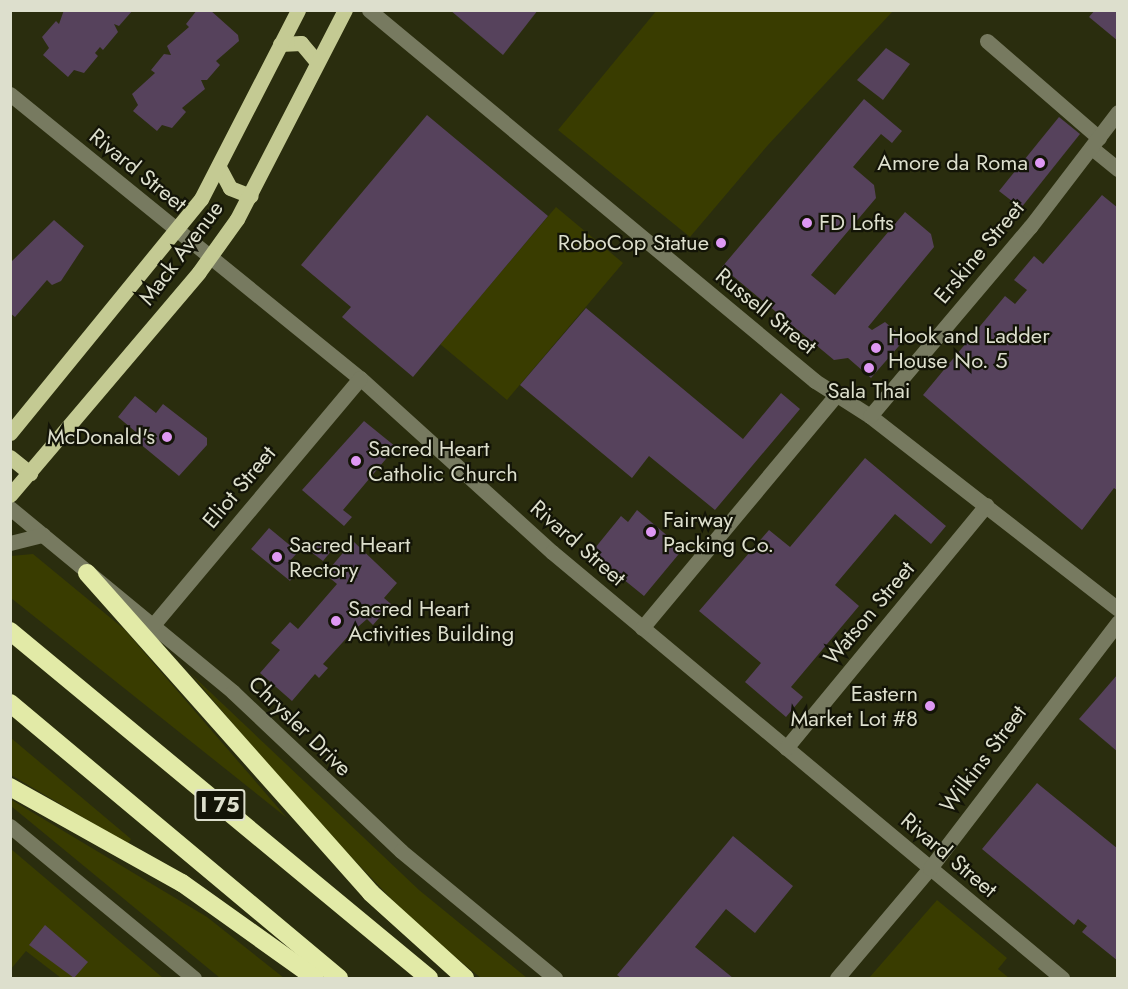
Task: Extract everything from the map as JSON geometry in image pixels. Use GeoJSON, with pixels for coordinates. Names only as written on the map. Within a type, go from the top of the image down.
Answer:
{"type":"FeatureCollection","features":[{"type":"Feature","properties":{"kind":"highway"},"geometry":{"type":"LineString","coordinates":[[87,573],[372,893],[465,978]]}},
{"type":"Feature","properties":{"kind":"highway","name":"I 75"},"geometry":{"type":"LineString","coordinates":[[10,632],[429,978]]}},
{"type":"Feature","properties":{"kind":"highway","name":"I 75"},"geometry":{"type":"LineString","coordinates":[[10,703],[339,978]]}},
{"type":"Feature","properties":{"kind":"highway"},"geometry":{"type":"LineString","coordinates":[[10,787],[182,883],[315,978]]}},
{"type":"Feature","properties":{"kind":"main road","name":"Mack Avenue"},"geometry":{"type":"LineString","coordinates":[[10,433],[177,232],[220,168],[298,10]]}},
{"type":"Feature","properties":{"kind":"main road","name":"Mack Avenue"},"geometry":{"type":"LineString","coordinates":[[10,495],[211,256],[250,196],[345,10]]}},
{"type":"Feature","properties":{"kind":"main road"},"geometry":{"type":"LineString","coordinates":[[280,44],[302,43],[317,62]]}},
{"type":"Feature","properties":{"kind":"main road"},"geometry":{"type":"LineString","coordinates":[[220,168],[230,188],[250,196]]}},
{"type":"Feature","properties":{"kind":"main road"},"geometry":{"type":"LineString","coordinates":[[10,457],[30,473]]}},
{"type":"Feature","properties":{"kind":"street","name":"Russell Street"},"geometry":{"type":"LineString","coordinates":[[369,10],[835,396],[870,416],[1118,609]]}},
{"type":"Feature","properties":{"kind":"street"},"geometry":{"type":"LineString","coordinates":[[987,41],[1096,143],[1118,169]]}},
{"type":"Feature","properties":{"kind":"street","name":"Rivard Street"},"geometry":{"type":"LineString","coordinates":[[10,94],[177,232],[211,256],[360,378],[642,628],[1062,978]]}},
{"type":"Feature","properties":{"kind":"street","name":"Erskine Street"},"geometry":{"type":"LineString","coordinates":[[870,416],[1096,143],[1118,111]]}},
{"type":"Feature","properties":{"kind":"street","name":"Eliot Street"},"geometry":{"type":"LineString","coordinates":[[153,625],[360,378]]}},
{"type":"Feature","properties":{"kind":"street"},"geometry":{"type":"LineString","coordinates":[[642,628],[835,396]]}},
{"type":"Feature","properties":{"kind":"street","name":"Watson Street"},"geometry":{"type":"LineString","coordinates":[[786,748],[986,505]]}},
{"type":"Feature","properties":{"kind":"street","name":"Chrysler Drive"},"geometry":{"type":"LineString","coordinates":[[10,508],[233,692],[400,851],[555,978]]}},
{"type":"Feature","properties":{"kind":"street"},"geometry":{"type":"LineString","coordinates":[[10,543],[43,535]]}},
{"type":"Feature","properties":{"kind":"street","name":"Wilkins Street"},"geometry":{"type":"LineString","coordinates":[[837,978],[930,868],[1118,622]]}},
{"type":"Feature","properties":{"kind":"street"},"geometry":{"type":"LineString","coordinates":[[10,826],[194,978]]}},
{"type":"Feature","properties":{"kind":"shaded area"},"geometry":{"type":"Polygon","coordinates":[[[657,10],[893,11],[768,145],[690,237],[558,130],[657,10]]]}},
{"type":"Feature","properties":{"kind":"shaded area"},"geometry":{"type":"Polygon","coordinates":[[[556,207],[623,263],[507,400],[440,344],[556,207]]]}},
{"type":"Feature","properties":{"kind":"shaded area"},"geometry":{"type":"Polygon","coordinates":[[[33,554],[124,629],[287,818],[11,598],[11,556],[33,554]]]}},
{"type":"Feature","properties":{"kind":"shaded area"},"geometry":{"type":"Polygon","coordinates":[[[190,673],[419,890],[527,978],[481,978],[417,926],[301,804],[190,673]]]}},
{"type":"Feature","properties":{"kind":"shaded area"},"geometry":{"type":"Polygon","coordinates":[[[11,738],[131,839],[128,844],[11,775],[11,738]]]}},
{"type":"Feature","properties":{"kind":"shaded area"},"geometry":{"type":"Polygon","coordinates":[[[10,799],[207,917],[284,978],[220,978],[11,806],[10,799]]]}},
{"type":"Feature","properties":{"kind":"shaded area"},"geometry":{"type":"Polygon","coordinates":[[[11,849],[163,978],[61,978],[26,951],[11,969],[11,849]]]}},
{"type":"Feature","properties":{"kind":"shaded area"},"geometry":{"type":"Polygon","coordinates":[[[937,900],[1007,958],[998,969],[1009,978],[869,978],[937,900]]]}},
{"type":"Feature","properties":{"kind":"building"},"geometry":{"type":"Polygon","coordinates":[[[64,10],[133,10],[119,26],[114,24],[118,32],[103,50],[100,47],[95,53],[98,56],[84,73],[74,70],[68,77],[43,55],[49,48],[42,37],[56,21],[59,24],[64,10]]]}},
{"type":"Feature","properties":{"kind":"building"},"geometry":{"type":"Polygon","coordinates":[[[197,10],[210,10],[238,35],[239,41],[216,61],[220,65],[207,80],[201,80],[205,89],[182,108],[186,112],[172,128],[162,125],[157,131],[133,111],[138,105],[132,94],[155,73],[151,70],[164,54],[171,55],[167,46],[189,27],[186,24],[197,10]]]}},
{"type":"Feature","properties":{"kind":"building"},"geometry":{"type":"Polygon","coordinates":[[[450,10],[538,10],[503,55],[450,10]]]}},
{"type":"Feature","properties":{"kind":"building"},"geometry":{"type":"Polygon","coordinates":[[[1095,10],[1118,10],[1118,41],[1089,17],[1095,10]]]}},
{"type":"Feature","properties":{"kind":"building"},"geometry":{"type":"Polygon","coordinates":[[[886,48],[910,64],[883,100],[857,80],[886,48]]]}},
{"type":"Feature","properties":{"kind":"building","name":"FD Lofts"},"geometry":{"type":"Polygon","coordinates":[[[864,99],[902,131],[892,143],[881,134],[853,167],[874,185],[876,198],[811,275],[835,295],[905,212],[931,234],[934,247],[868,327],[872,330],[885,322],[905,339],[871,378],[848,358],[834,360],[722,267],[864,99]]]}},
{"type":"Feature","properties":{"kind":"building"},"geometry":{"type":"Polygon","coordinates":[[[427,115],[548,216],[413,377],[342,317],[351,307],[301,265],[427,115]]]}},
{"type":"Feature","properties":{"kind":"building"},"geometry":{"type":"Polygon","coordinates":[[[1059,117],[1080,134],[1021,208],[999,191],[1059,117]]]}},
{"type":"Feature","properties":{"kind":"building"},"geometry":{"type":"Polygon","coordinates":[[[1102,195],[1118,208],[1118,491],[1114,488],[1082,530],[923,395],[1005,296],[1015,304],[1027,290],[1014,280],[1034,256],[1043,264],[1102,195]]]}},
{"type":"Feature","properties":{"kind":"building"},"geometry":{"type":"Polygon","coordinates":[[[54,220],[84,246],[61,281],[52,285],[47,280],[15,317],[10,313],[10,263],[54,220]]]}},
{"type":"Feature","properties":{"kind":"building"},"geometry":{"type":"Polygon","coordinates":[[[586,308],[743,439],[781,393],[800,409],[715,510],[649,456],[632,478],[520,385],[586,308]]]}},
{"type":"Feature","properties":{"kind":"building"},"geometry":{"type":"Polygon","coordinates":[[[135,396],[156,413],[163,404],[207,438],[207,445],[179,476],[133,438],[137,433],[118,417],[135,396]]]}},
{"type":"Feature","properties":{"kind":"building","name":"Sacred Heart Catholic Church"},"geometry":{"type":"Polygon","coordinates":[[[364,421],[396,447],[343,510],[352,517],[344,526],[302,490],[364,421]]]}},
{"type":"Feature","properties":{"kind":"building"},"geometry":{"type":"Polygon","coordinates":[[[865,458],[946,526],[931,544],[895,514],[835,585],[859,606],[791,687],[803,697],[786,717],[745,682],[761,663],[699,611],[769,530],[790,547],[865,458]]]}},
{"type":"Feature","properties":{"kind":"building"},"geometry":{"type":"Polygon","coordinates":[[[637,510],[683,549],[644,596],[591,553],[621,516],[628,522],[637,510]]]}},
{"type":"Feature","properties":{"kind":"building","name":"Sacred Heart Rectory"},"geometry":{"type":"Polygon","coordinates":[[[269,528],[298,552],[288,563],[298,570],[290,581],[251,549],[269,528]]]}},
{"type":"Feature","properties":{"kind":"building"},"geometry":{"type":"Polygon","coordinates":[[[320,541],[332,550],[323,561],[311,552],[320,541]]]}},
{"type":"Feature","properties":{"kind":"building","name":"Sacred Heart Activities Building"},"geometry":{"type":"Polygon","coordinates":[[[353,541],[397,583],[384,598],[391,604],[373,625],[367,619],[352,632],[323,664],[328,668],[319,678],[315,674],[292,701],[260,673],[280,650],[271,643],[290,622],[298,629],[337,584],[325,574],[353,541]]]}},
{"type":"Feature","properties":{"kind":"building"},"geometry":{"type":"Polygon","coordinates":[[[1118,674],[1118,752],[1079,719],[1118,674]]]}},
{"type":"Feature","properties":{"kind":"building"},"geometry":{"type":"Polygon","coordinates":[[[1037,783],[1118,849],[1118,961],[1082,932],[1087,926],[1078,919],[1074,925],[982,849],[1037,783]]]}},
{"type":"Feature","properties":{"kind":"building"},"geometry":{"type":"Polygon","coordinates":[[[733,836],[793,886],[755,933],[726,909],[695,947],[733,978],[621,978],[617,975],[733,836]]]}},
{"type":"Feature","properties":{"kind":"building"},"geometry":{"type":"Polygon","coordinates":[[[45,925],[88,962],[74,978],[29,945],[45,925]]]}},
{"type":"Feature","properties":{"kind":"place","name":"Amore da Roma"},"geometry":{"type":"Point","coordinates":[1040,163]}},
{"type":"Feature","properties":{"kind":"place","name":"FD Lofts"},"geometry":{"type":"Point","coordinates":[807,223]}},
{"type":"Feature","properties":{"kind":"place","name":"RoboCop Statue"},"geometry":{"type":"Point","coordinates":[721,243]}},
{"type":"Feature","properties":{"kind":"place","name":"Hook and Ladder House No. 5"},"geometry":{"type":"Point","coordinates":[876,348]}},
{"type":"Feature","properties":{"kind":"place","name":"Sala Thai"},"geometry":{"type":"Point","coordinates":[869,368]}},
{"type":"Feature","properties":{"kind":"place","name":"McDonald's"},"geometry":{"type":"Point","coordinates":[167,437]}},
{"type":"Feature","properties":{"kind":"place","name":"Sacred Heart Catholic Church"},"geometry":{"type":"Point","coordinates":[356,461]}},
{"type":"Feature","properties":{"kind":"place","name":"Fairway Packing Co."},"geometry":{"type":"Point","coordinates":[651,532]}},
{"type":"Feature","properties":{"kind":"place","name":"Sacred Heart Rectory"},"geometry":{"type":"Point","coordinates":[277,557]}},
{"type":"Feature","properties":{"kind":"place","name":"Sacred Heart Activities Building"},"geometry":{"type":"Point","coordinates":[336,621]}},
{"type":"Feature","properties":{"kind":"place","name":"Eastern Market Lot #8"},"geometry":{"type":"Point","coordinates":[930,706]}}]}
